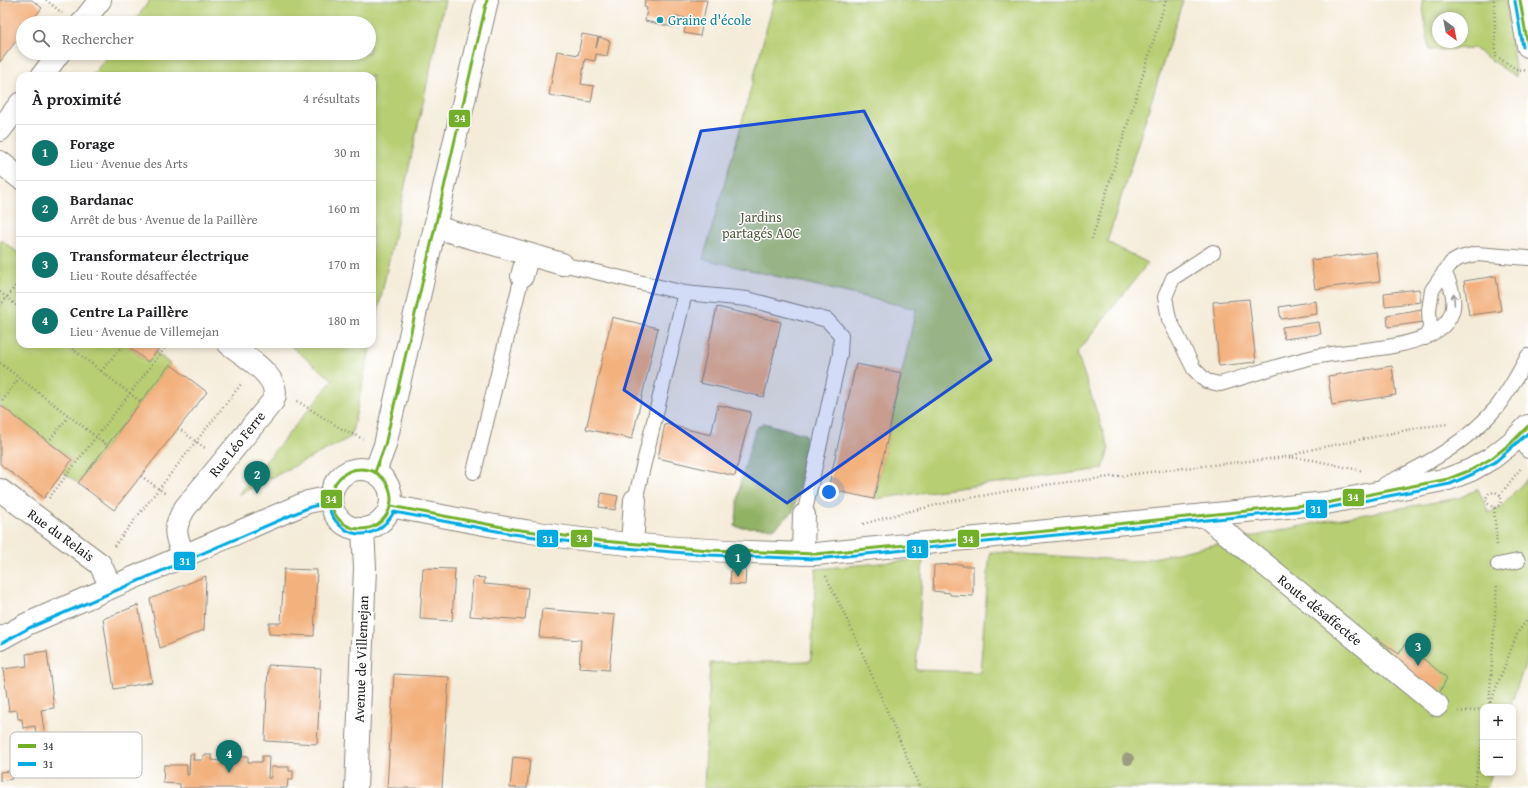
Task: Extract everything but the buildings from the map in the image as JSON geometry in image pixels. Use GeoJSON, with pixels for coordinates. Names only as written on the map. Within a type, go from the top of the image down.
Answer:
{"type":"FeatureCollection","features":[{"type":"Feature","properties":{"kind":"street"},"geometry":{"type":"LineString","coordinates":[[87,16],[100,0]]}},
{"type":"Feature","properties":{"kind":"street"},"geometry":{"type":"LineString","coordinates":[[375,472],[385,445],[487,0]]}},
{"type":"Feature","properties":{"kind":"street"},"geometry":{"type":"LineString","coordinates":[[1520,0],[1528,46]]}},
{"type":"Feature","properties":{"kind":"street"},"geometry":{"type":"LineString","coordinates":[[45,72],[54,60]]}},
{"type":"Feature","properties":{"kind":"street"},"geometry":{"type":"LineString","coordinates":[[0,130],[16,109]]}},
{"type":"Feature","properties":{"kind":"street"},"geometry":{"type":"LineString","coordinates":[[0,162],[16,175]]}},
{"type":"Feature","properties":{"kind":"street"},"geometry":{"type":"LineString","coordinates":[[435,227],[562,264]]}},
{"type":"Feature","properties":{"kind":"street"},"geometry":{"type":"LineString","coordinates":[[522,276],[528,254]]}},
{"type":"Feature","properties":{"kind":"street"},"geometry":{"type":"LineString","coordinates":[[234,348],[270,377],[276,393]]}},
{"type":"Feature","properties":{"kind":"street","name":"Rue Léo Ferre"},"geometry":{"type":"LineString","coordinates":[[184,556],[175,534],[179,520],[185,508],[273,401],[276,393]]}},
{"type":"Feature","properties":{"kind":"street"},"geometry":{"type":"LineString","coordinates":[[391,506],[531,532],[632,545],[740,552],[810,554],[1326,503],[1448,479],[1478,466],[1525,438]]}},
{"type":"Feature","properties":{"kind":"street"},"geometry":{"type":"LineString","coordinates":[[355,470],[375,472],[388,486],[391,496],[391,506],[387,515],[381,522],[373,527],[363,530],[353,529],[336,517],[332,508],[331,497],[334,488],[339,479],[346,473],[355,470]]}},
{"type":"Feature","properties":{"kind":"street","name":"Rue du Relais"},"geometry":{"type":"LineString","coordinates":[[0,490],[100,564],[111,587]]}},
{"type":"Feature","properties":{"kind":"street"},"geometry":{"type":"LineString","coordinates":[[1,637],[111,587],[308,502],[331,497]]}},
{"type":"Feature","properties":{"kind":"street"},"geometry":{"type":"LineString","coordinates":[[632,545],[635,500]]}},
{"type":"Feature","properties":{"kind":"street"},"geometry":{"type":"LineString","coordinates":[[804,515],[810,554]]}},
{"type":"Feature","properties":{"kind":"street","name":"Route désaffectée"},"geometry":{"type":"LineString","coordinates":[[1204,515],[1446,709]]}},
{"type":"Feature","properties":{"kind":"street","name":"Avenue de Villemejan"},"geometry":{"type":"LineString","coordinates":[[356,788],[365,568],[363,530]]}},
{"type":"Feature","properties":{"kind":"lane"},"geometry":{"type":"LineString","coordinates":[[1213,252],[1173,278],[1165,297],[1169,319],[1194,369],[1206,381],[1220,384],[1315,357],[1414,342],[1436,333],[1453,315],[1454,294],[1444,272]]}},
{"type":"Feature","properties":{"kind":"lane"},"geometry":{"type":"LineString","coordinates":[[1425,338],[1430,329],[1429,310],[1432,290],[1451,263],[1460,258],[1476,254],[1528,258]]}},
{"type":"Feature","properties":{"kind":"lane"},"geometry":{"type":"LineString","coordinates":[[562,264],[685,293],[754,300],[827,320],[841,335],[840,354],[804,515]]}},
{"type":"Feature","properties":{"kind":"lane"},"geometry":{"type":"LineString","coordinates":[[474,472],[522,276]]}},
{"type":"Feature","properties":{"kind":"lane"},"geometry":{"type":"LineString","coordinates":[[635,500],[685,293]]}},
{"type":"Feature","properties":{"kind":"lane"},"geometry":{"type":"LineString","coordinates":[[1355,498],[1395,480],[1437,457],[1483,421],[1495,409],[1513,385],[1528,356]]}},
{"type":"Feature","properties":{"kind":"lane"},"geometry":{"type":"LineString","coordinates":[[1498,565],[1518,561]]}},
{"type":"Feature","properties":{"kind":"path"},"geometry":{"type":"LineString","coordinates":[[1092,239],[1166,0]]}},
{"type":"Feature","properties":{"kind":"path"},"geometry":{"type":"LineString","coordinates":[[0,306],[16,285]]}},
{"type":"Feature","properties":{"kind":"path"},"geometry":{"type":"LineString","coordinates":[[0,292],[16,305]]}},
{"type":"Feature","properties":{"kind":"path"},"geometry":{"type":"LineString","coordinates":[[71,348],[141,402]]}},
{"type":"Feature","properties":{"kind":"path"},"geometry":{"type":"LineString","coordinates":[[101,371],[121,348]]}},
{"type":"Feature","properties":{"kind":"path"},"geometry":{"type":"LineString","coordinates":[[35,516],[165,348]]}},
{"type":"Feature","properties":{"kind":"path"},"geometry":{"type":"LineString","coordinates":[[0,364],[107,446]]}},
{"type":"Feature","properties":{"kind":"path"},"geometry":{"type":"LineString","coordinates":[[100,564],[256,366]]}},
{"type":"Feature","properties":{"kind":"path"},"geometry":{"type":"LineString","coordinates":[[0,404],[19,378]]}},
{"type":"Feature","properties":{"kind":"path"},"geometry":{"type":"LineString","coordinates":[[276,393],[302,402],[340,428],[357,437],[385,445]]}},
{"type":"Feature","properties":{"kind":"path"},"geometry":{"type":"LineString","coordinates":[[48,442],[68,416]]}},
{"type":"Feature","properties":{"kind":"path"},"geometry":{"type":"LineString","coordinates":[[856,526],[902,512],[1037,486],[1287,457],[1309,450],[1422,427],[1483,421]]}},
{"type":"Feature","properties":{"kind":"path"},"geometry":{"type":"LineString","coordinates":[[178,428],[223,462]]}},
{"type":"Feature","properties":{"kind":"path"},"geometry":{"type":"LineString","coordinates":[[1287,457],[1313,460],[1395,480]]}},
{"type":"Feature","properties":{"kind":"path"},"geometry":{"type":"LineString","coordinates":[[1500,495],[1523,465]]}},
{"type":"Feature","properties":{"kind":"path"},"geometry":{"type":"LineString","coordinates":[[141,476],[185,508]]}},
{"type":"Feature","properties":{"kind":"path"},"geometry":{"type":"LineString","coordinates":[[1495,492],[1500,495],[1502,502],[1494,508],[1487,503],[1487,495],[1495,492]]}},
{"type":"Feature","properties":{"kind":"path"},"geometry":{"type":"LineString","coordinates":[[1489,704],[1498,565],[1494,508]]}},
{"type":"Feature","properties":{"kind":"path"},"geometry":{"type":"LineString","coordinates":[[810,554],[858,643],[920,788]]}},
{"type":"Feature","properties":{"kind":"path"},"geometry":{"type":"LineString","coordinates":[[1490,704],[1518,632],[1528,619]]}},
{"type":"Feature","properties":{"kind":"path"},"geometry":{"type":"LineString","coordinates":[[1446,709],[1480,709]]}},
{"type":"Feature","properties":{"kind":"path"},"geometry":{"type":"LineString","coordinates":[[1474,788],[1483,740]]}},
{"type":"Feature","properties":{"kind":"highlighted area"},"geometry":{"type":"Polygon","coordinates":[[[864,111],[991,360],[787,503],[624,390],[701,131],[864,111]]]}},
{"type":"Feature","properties":{"kind":"green space"},"geometry":{"type":"Polygon","coordinates":[[[150,0],[445,0],[376,320],[376,72],[95,72],[105,60],[376,60],[376,16],[138,16],[150,0]]]}},
{"type":"Feature","properties":{"kind":"green space","name":"Jardins partagés AOC"},"geometry":{"type":"Polygon","coordinates":[[[774,0],[1183,0],[1107,242],[1148,263],[1077,353],[1109,449],[1103,469],[874,499],[916,309],[703,259],[739,133],[774,0]]]}},
{"type":"Feature","properties":{"kind":"green space"},"geometry":{"type":"Polygon","coordinates":[[[1422,0],[1506,0],[1516,77],[1473,48],[1429,50],[1422,0]]]}},
{"type":"Feature","properties":{"kind":"green space"},"geometry":{"type":"Polygon","coordinates":[[[1,240],[16,251],[16,348],[130,348],[148,362],[156,352],[170,364],[78,483],[63,472],[72,460],[0,405],[1,240]]]}},
{"type":"Feature","properties":{"kind":"green space"},"geometry":{"type":"Polygon","coordinates":[[[293,348],[370,348],[351,437],[238,495],[333,380],[293,348]]]}},
{"type":"Feature","properties":{"kind":"green space"},"geometry":{"type":"Polygon","coordinates":[[[763,423],[805,434],[808,449],[793,512],[775,528],[735,527],[740,484],[755,429],[763,423]]]}},
{"type":"Feature","properties":{"kind":"green space"},"geometry":{"type":"Polygon","coordinates":[[[1528,478],[1528,656],[1511,704],[1480,704],[1480,776],[1491,776],[1487,788],[704,788],[710,663],[811,661],[816,569],[923,559],[916,670],[980,672],[990,552],[1139,561],[1325,521],[1459,498],[1478,489],[1489,513],[1500,507],[1528,478]]]}},
{"type":"Feature","properties":{"kind":"transit line","name":"34"},"geometry":{"type":"LineString","coordinates":[[375,472],[385,445],[487,0]]}},
{"type":"Feature","properties":{"kind":"transit line","name":"34"},"geometry":{"type":"LineString","coordinates":[[1520,0],[1528,46]]}},
{"type":"Feature","properties":{"kind":"transit line","name":"31"},"geometry":{"type":"LineString","coordinates":[[1515,1],[1523,47]]}},
{"type":"Feature","properties":{"kind":"transit line","name":"34"},"geometry":{"type":"LineString","coordinates":[[391,506],[513,529],[602,541],[709,550],[816,554],[1326,503],[1448,479],[1471,470],[1492,458],[1511,443],[1528,426]]}},
{"type":"Feature","properties":{"kind":"transit line","name":"31"},"geometry":{"type":"LineString","coordinates":[[2,643],[29,628],[310,507],[327,503],[332,515],[339,525],[348,531],[357,534],[377,530],[386,523],[394,512],[513,534],[601,546],[709,555],[816,559],[1327,508],[1450,484],[1495,462],[1528,433]]}},
{"type":"Feature","properties":{"kind":"transit line","name":"34"},"geometry":{"type":"LineString","coordinates":[[361,469],[378,474],[386,482],[391,499],[386,516],[378,524],[361,529],[344,524],[336,516],[331,499],[336,482],[344,474],[361,469]]}},
{"type":"Feature","properties":{"kind":"place","name":"Graine d'école"},"geometry":{"type":"Point","coordinates":[660,20]}},
{"type":"Feature","properties":{"kind":"place","name":"Bardanac"},"geometry":{"type":"Point","coordinates":[257,494]}},
{"type":"Feature","properties":{"kind":"place","name":"Forage"},"geometry":{"type":"Point","coordinates":[738,577]}},
{"type":"Feature","properties":{"kind":"place","name":"Transformateur électrique"},"geometry":{"type":"Point","coordinates":[1418,666]}},
{"type":"Feature","properties":{"kind":"place","name":"Centre La Paillère"},"geometry":{"type":"Point","coordinates":[229,773]}}]}
